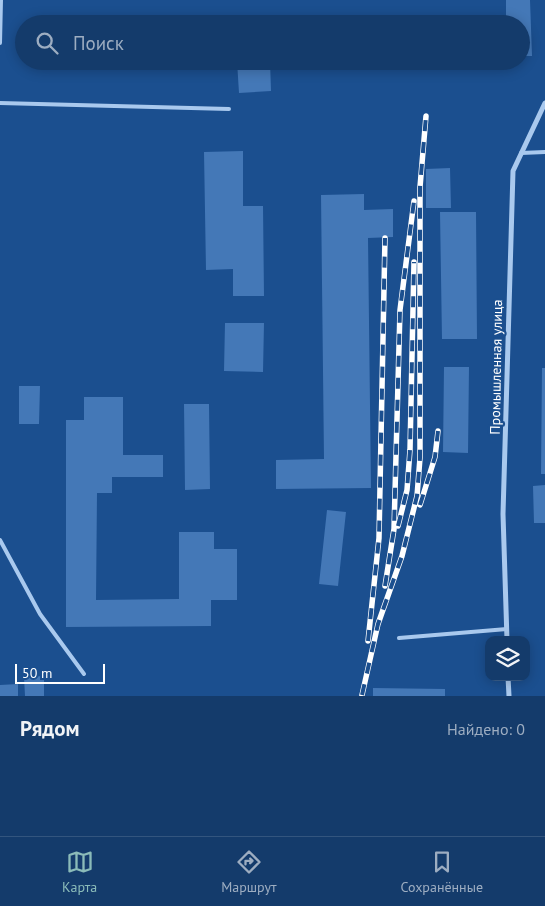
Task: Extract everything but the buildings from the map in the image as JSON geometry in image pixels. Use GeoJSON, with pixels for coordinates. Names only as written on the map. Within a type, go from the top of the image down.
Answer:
{"type":"FeatureCollection","features":[{"type":"Feature","properties":{"kind":"street","name":"Промышленная улица"},"geometry":{"type":"LineString","coordinates":[[507,636],[503,514],[513,171],[545,103]]}},
{"type":"Feature","properties":{"kind":"street"},"geometry":{"type":"LineString","coordinates":[[508,681],[509,696]]}},
{"type":"Feature","properties":{"kind":"lane"},"geometry":{"type":"LineString","coordinates":[[0,43],[1,0]]}},
{"type":"Feature","properties":{"kind":"lane"},"geometry":{"type":"LineString","coordinates":[[0,103],[229,109]]}},
{"type":"Feature","properties":{"kind":"lane"},"geometry":{"type":"LineString","coordinates":[[521,153],[545,152]]}},
{"type":"Feature","properties":{"kind":"lane"},"geometry":{"type":"LineString","coordinates":[[0,540],[40,614],[84,674]]}},
{"type":"Feature","properties":{"kind":"lane"},"geometry":{"type":"LineString","coordinates":[[399,638],[507,629]]}},
{"type":"Feature","properties":{"kind":"railway"},"geometry":{"type":"LineString","coordinates":[[362,695],[378,624],[402,556],[417,496],[420,458],[420,187],[426,116]]}},
{"type":"Feature","properties":{"kind":"railway"},"geometry":{"type":"LineString","coordinates":[[385,586],[394,529],[400,310],[414,201]]}},
{"type":"Feature","properties":{"kind":"railway"},"geometry":{"type":"LineString","coordinates":[[368,641],[379,538],[385,238]]}},
{"type":"Feature","properties":{"kind":"railway"},"geometry":{"type":"LineString","coordinates":[[398,526],[407,490],[410,450],[414,262]]}},
{"type":"Feature","properties":{"kind":"railway"},"geometry":{"type":"LineString","coordinates":[[420,505],[435,457],[438,431]]}}]}
